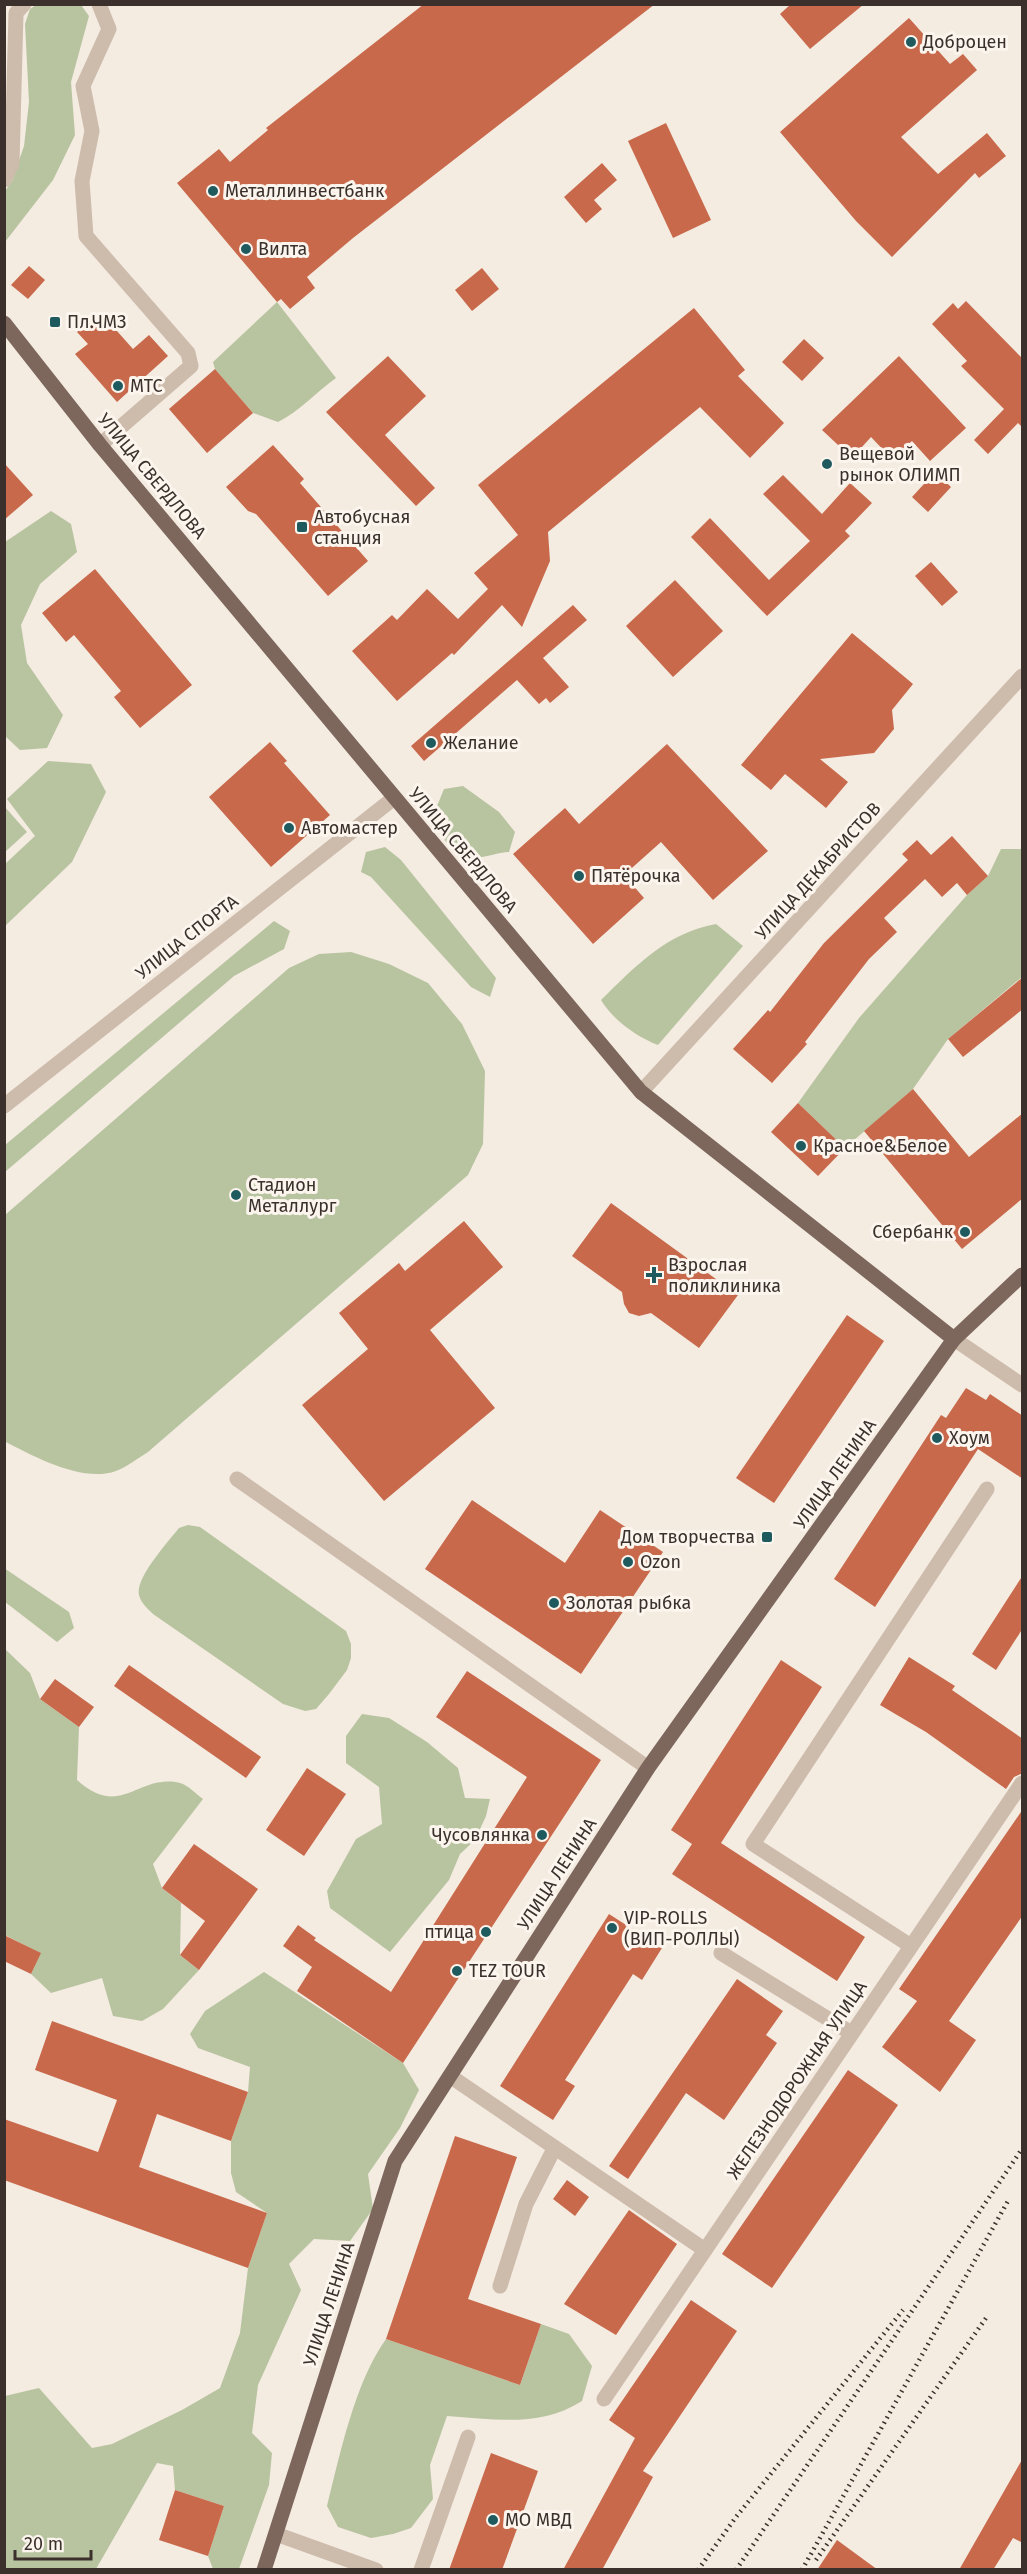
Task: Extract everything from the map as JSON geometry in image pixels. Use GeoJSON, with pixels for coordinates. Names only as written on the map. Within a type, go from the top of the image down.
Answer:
{"type":"FeatureCollection","features":[{"type":"Feature","properties":{"kind":"main road","name":"УЛИЦА СВЕРДЛОВА"},"geometry":{"type":"LineString","coordinates":[[6,328],[100,445],[641,1092],[954,1339]]}},
{"type":"Feature","properties":{"kind":"main road","name":"УЛИЦА ЛЕНИНА"},"geometry":{"type":"LineString","coordinates":[[264,2570],[395,2161],[648,1768],[954,1339],[1023,1275]]}},
{"type":"Feature","properties":{"kind":"street"},"geometry":{"type":"LineString","coordinates":[[4,180],[12,163],[16,13],[24,4]]}},
{"type":"Feature","properties":{"kind":"street"},"geometry":{"type":"LineString","coordinates":[[99,4],[110,29],[83,86],[92,131],[81,181],[86,236],[188,353],[191,366],[100,445]]}},
{"type":"Feature","properties":{"kind":"street","name":"УЛИЦА ДЕКАБРИСТОВ"},"geometry":{"type":"LineString","coordinates":[[641,1092],[1023,676]]}},
{"type":"Feature","properties":{"kind":"street","name":"УЛИЦА СПОРТА"},"geometry":{"type":"LineString","coordinates":[[4,1106],[394,798]]}},
{"type":"Feature","properties":{"kind":"street"},"geometry":{"type":"LineString","coordinates":[[954,1339],[1023,1385]]}},
{"type":"Feature","properties":{"kind":"street"},"geometry":{"type":"LineString","coordinates":[[237,1479],[648,1768]]}},
{"type":"Feature","properties":{"kind":"street"},"geometry":{"type":"LineString","coordinates":[[911,1946],[753,1844],[987,1490]]}},
{"type":"Feature","properties":{"kind":"street","name":"ЖЕЛЕЗНОДОРОЖНАЯ УЛИЦА"},"geometry":{"type":"LineString","coordinates":[[604,2399],[1023,1783]]}},
{"type":"Feature","properties":{"kind":"street"},"geometry":{"type":"LineString","coordinates":[[721,1953],[851,2033]]}},
{"type":"Feature","properties":{"kind":"street"},"geometry":{"type":"LineString","coordinates":[[450,2076],[705,2250]]}},
{"type":"Feature","properties":{"kind":"street"},"geometry":{"type":"LineString","coordinates":[[500,2286],[525,2204],[554,2149]]}},
{"type":"Feature","properties":{"kind":"street"},"geometry":{"type":"LineString","coordinates":[[421,2570],[468,2437]]}},
{"type":"Feature","properties":{"kind":"street"},"geometry":{"type":"LineString","coordinates":[[276,2535],[376,2570]]}},
{"type":"Feature","properties":{"kind":"green space"},"geometry":{"type":"Polygon","coordinates":[[[36,5],[81,5],[89,16],[71,82],[75,135],[53,180],[5,242],[5,191],[12,181],[24,146],[29,102],[25,24],[30,9],[36,5]]]}},
{"type":"Feature","properties":{"kind":"green space"},"geometry":{"type":"Polygon","coordinates":[[[277,302],[336,378],[278,422],[253,413],[215,369],[213,362],[277,302]]]}},
{"type":"Feature","properties":{"kind":"green space"},"geometry":{"type":"Polygon","coordinates":[[[51,511],[71,524],[77,552],[40,584],[21,625],[27,663],[63,715],[47,748],[20,750],[5,736],[5,542],[51,511]]]}},
{"type":"Feature","properties":{"kind":"green space"},"geometry":{"type":"Polygon","coordinates":[[[48,761],[91,764],[106,792],[72,862],[5,926],[5,864],[35,836],[7,799],[48,761]]]}},
{"type":"Feature","properties":{"kind":"green space"},"geometry":{"type":"Polygon","coordinates":[[[463,786],[499,812],[515,832],[509,852],[470,858],[451,848],[446,842],[433,816],[444,789],[463,786]]]}},
{"type":"Feature","properties":{"kind":"green space"},"geometry":{"type":"Polygon","coordinates":[[[4,806],[27,832],[5,852],[4,852],[4,806]]]}},
{"type":"Feature","properties":{"kind":"green space"},"geometry":{"type":"Polygon","coordinates":[[[385,847],[401,860],[496,978],[490,997],[471,987],[371,877],[361,872],[366,852],[385,847]]]}},
{"type":"Feature","properties":{"kind":"green space"},"geometry":{"type":"Polygon","coordinates":[[[1001,849],[1022,849],[1022,977],[948,1039],[913,1089],[845,1148],[798,1103],[859,1018],[967,895],[988,876],[1001,849]]]}},
{"type":"Feature","properties":{"kind":"green space"},"geometry":{"type":"Polygon","coordinates":[[[274,921],[290,931],[284,949],[234,976],[5,1172],[5,1145],[274,921]]]}},
{"type":"Feature","properties":{"kind":"green space"},"geometry":{"type":"Polygon","coordinates":[[[716,924],[743,946],[658,1045],[626,1027],[601,1000],[640,963],[667,943],[698,928],[716,924]]]}},
{"type":"Feature","properties":{"kind":"green space","name":"Стадион Металлург"},"geometry":{"type":"Polygon","coordinates":[[[351,952],[389,964],[428,983],[462,1024],[485,1071],[483,1144],[468,1175],[148,1452],[124,1467],[103,1474],[74,1471],[45,1461],[6,1442],[5,1215],[289,968],[319,954],[351,952]]]}},
{"type":"Feature","properties":{"kind":"green space"},"geometry":{"type":"Polygon","coordinates":[[[188,1525],[200,1527],[346,1631],[351,1644],[351,1658],[347,1670],[316,1709],[305,1711],[283,1704],[153,1614],[143,1603],[139,1595],[139,1588],[147,1570],[179,1528],[188,1525]]]}},
{"type":"Feature","properties":{"kind":"green space"},"geometry":{"type":"Polygon","coordinates":[[[4,1568],[69,1612],[74,1628],[57,1642],[5,1602],[4,1568]]]}},
{"type":"Feature","properties":{"kind":"green space"},"geometry":{"type":"Polygon","coordinates":[[[4,1648],[30,1673],[40,1699],[79,1727],[77,1780],[92,1791],[106,1796],[118,1796],[152,1784],[180,1783],[203,1799],[153,1864],[162,1888],[181,1903],[180,1955],[199,1970],[163,2009],[142,2021],[113,2016],[102,1978],[51,1993],[31,1974],[40,1953],[5,1935],[4,1648]]]}},
{"type":"Feature","properties":{"kind":"green space"},"geometry":{"type":"Polygon","coordinates":[[[362,1714],[389,1718],[427,1742],[458,1768],[465,1798],[490,1799],[486,1816],[475,1840],[460,1854],[449,1880],[390,1952],[330,1908],[327,1891],[356,1839],[382,1824],[379,1787],[346,1763],[346,1736],[362,1714]]]}},
{"type":"Feature","properties":{"kind":"green space"},"geometry":{"type":"Polygon","coordinates":[[[264,1972],[403,2063],[419,2090],[400,2128],[368,2174],[373,2209],[350,2241],[314,2239],[289,2264],[301,2290],[258,2385],[252,2433],[272,2453],[269,2485],[239,2569],[213,2569],[208,2556],[224,2506],[175,2490],[173,2466],[157,2463],[96,2569],[5,2570],[5,2396],[39,2388],[92,2448],[112,2444],[182,2410],[220,2388],[240,2333],[248,2268],[267,2213],[236,2192],[231,2173],[231,2141],[248,2092],[250,2067],[198,2048],[190,2034],[205,2011],[264,1972]]]}},
{"type":"Feature","properties":{"kind":"green space"},"geometry":{"type":"Polygon","coordinates":[[[541,2324],[569,2334],[592,2366],[582,2401],[566,2410],[550,2415],[517,2420],[447,2416],[430,2465],[433,2499],[411,2528],[371,2538],[338,2527],[327,2506],[337,2464],[357,2397],[375,2356],[386,2339],[520,2385],[541,2324]]]}},
{"type":"Feature","properties":{"kind":"building"},"geometry":{"type":"Polygon","coordinates":[[[424,4],[655,4],[353,238],[307,277],[315,288],[290,309],[281,299],[277,302],[177,183],[219,149],[230,162],[268,130],[266,128],[424,4]]]}},
{"type":"Feature","properties":{"kind":"building"},"geometry":{"type":"Polygon","coordinates":[[[791,4],[864,4],[810,49],[780,14],[791,4]]]}},
{"type":"Feature","properties":{"kind":"building"},"geometry":{"type":"Polygon","coordinates":[[[909,18],[950,64],[963,54],[977,70],[901,137],[938,174],[987,133],[1006,156],[979,178],[975,173],[892,257],[856,221],[780,132],[909,18]]]}},
{"type":"Feature","properties":{"kind":"building"},"geometry":{"type":"Polygon","coordinates":[[[666,123],[711,220],[673,238],[628,141],[666,123]]]}},
{"type":"Feature","properties":{"kind":"building"},"geometry":{"type":"Polygon","coordinates":[[[602,163],[617,180],[594,200],[602,209],[586,223],[564,197],[602,163]]]}},
{"type":"Feature","properties":{"kind":"building"},"geometry":{"type":"Polygon","coordinates":[[[29,266],[45,280],[28,299],[11,285],[29,266]]]}},
{"type":"Feature","properties":{"kind":"building"},"geometry":{"type":"Polygon","coordinates":[[[482,268],[499,289],[472,311],[455,290],[482,268]]]}},
{"type":"Feature","properties":{"kind":"building"},"geometry":{"type":"Polygon","coordinates":[[[966,301],[1023,359],[1023,428],[1018,423],[988,454],[974,440],[1004,409],[961,366],[967,361],[932,324],[953,303],[958,309],[966,301]]]}},
{"type":"Feature","properties":{"kind":"building"},"geometry":{"type":"Polygon","coordinates":[[[694,308],[745,370],[738,376],[784,423],[750,458],[700,407],[548,532],[550,561],[522,627],[502,605],[454,655],[452,653],[397,701],[352,651],[392,615],[397,620],[427,589],[458,619],[488,589],[474,573],[518,535],[478,485],[694,308]]]}},
{"type":"Feature","properties":{"kind":"building"},"geometry":{"type":"Polygon","coordinates":[[[100,312],[133,349],[149,335],[168,356],[117,402],[75,354],[88,344],[77,332],[100,312]]]}},
{"type":"Feature","properties":{"kind":"building"},"geometry":{"type":"Polygon","coordinates":[[[804,339],[824,358],[802,381],[782,362],[804,339]]]}},
{"type":"Feature","properties":{"kind":"building"},"geometry":{"type":"Polygon","coordinates":[[[388,356],[426,396],[385,435],[435,488],[416,506],[326,412],[388,356]]]}},
{"type":"Feature","properties":{"kind":"building"},"geometry":{"type":"Polygon","coordinates":[[[899,356],[966,428],[930,461],[912,441],[892,459],[871,437],[852,458],[822,430],[899,356]]]}},
{"type":"Feature","properties":{"kind":"building"},"geometry":{"type":"Polygon","coordinates":[[[215,369],[253,413],[207,453],[169,409],[215,369]]]}},
{"type":"Feature","properties":{"kind":"building","name":"Автобусная станция"},"geometry":{"type":"Polygon","coordinates":[[[273,445],[304,479],[300,483],[368,561],[328,596],[256,514],[248,511],[226,487],[273,445]]]}},
{"type":"Feature","properties":{"kind":"building"},"geometry":{"type":"Polygon","coordinates":[[[4,463],[33,495],[4,520],[4,463]]]}},
{"type":"Feature","properties":{"kind":"building"},"geometry":{"type":"Polygon","coordinates":[[[935,472],[951,487],[928,512],[912,497],[935,472]]]}},
{"type":"Feature","properties":{"kind":"building"},"geometry":{"type":"Polygon","coordinates":[[[783,475],[822,514],[850,483],[872,503],[845,531],[850,536],[767,616],[691,537],[710,518],[769,580],[810,541],[763,494],[783,475]]]}},
{"type":"Feature","properties":{"kind":"building"},"geometry":{"type":"Polygon","coordinates":[[[931,562],[958,592],[942,606],[915,576],[931,562]]]}},
{"type":"Feature","properties":{"kind":"building"},"geometry":{"type":"Polygon","coordinates":[[[95,569],[192,685],[140,728],[114,697],[121,691],[74,635],[66,642],[42,613],[95,569]]]}},
{"type":"Feature","properties":{"kind":"building"},"geometry":{"type":"Polygon","coordinates":[[[675,580],[723,631],[673,677],[626,626],[675,580]]]}},
{"type":"Feature","properties":{"kind":"building"},"geometry":{"type":"Polygon","coordinates":[[[573,605],[587,620],[543,658],[569,687],[550,703],[546,698],[539,704],[517,680],[424,761],[411,746],[573,605]]]}},
{"type":"Feature","properties":{"kind":"building"},"geometry":{"type":"Polygon","coordinates":[[[852,633],[913,684],[892,710],[894,729],[874,753],[820,759],[848,782],[826,808],[785,774],[771,790],[741,765],[852,633]]]}},
{"type":"Feature","properties":{"kind":"building"},"geometry":{"type":"Polygon","coordinates":[[[270,742],[287,761],[284,763],[330,815],[271,867],[209,797],[270,742]]]}},
{"type":"Feature","properties":{"kind":"building"},"geometry":{"type":"Polygon","coordinates":[[[667,744],[768,851],[713,900],[661,842],[624,875],[644,898],[593,944],[513,854],[565,808],[579,824],[667,744]]]}},
{"type":"Feature","properties":{"kind":"building"},"geometry":{"type":"Polygon","coordinates":[[[952,836],[988,876],[967,895],[957,883],[942,897],[925,879],[884,918],[897,932],[869,959],[805,1042],[807,1044],[772,1083],[733,1049],[768,1010],[770,1012],[824,943],[908,860],[902,854],[917,840],[931,855],[952,836]]]}},
{"type":"Feature","properties":{"kind":"building"},"geometry":{"type":"Polygon","coordinates":[[[1023,977],[1023,1009],[963,1057],[948,1039],[1023,977]]]}},
{"type":"Feature","properties":{"kind":"building"},"geometry":{"type":"Polygon","coordinates":[[[913,1089],[969,1157],[1023,1113],[1023,1198],[962,1249],[864,1131],[913,1089]]]}},
{"type":"Feature","properties":{"kind":"building"},"geometry":{"type":"Polygon","coordinates":[[[798,1103],[845,1148],[818,1176],[771,1132],[798,1103]]]}},
{"type":"Feature","properties":{"kind":"building","name":"Взрослая поликлиника"},"geometry":{"type":"Polygon","coordinates":[[[611,1203],[738,1295],[699,1348],[651,1313],[639,1316],[629,1313],[624,1304],[622,1292],[572,1256],[611,1203]]]}},
{"type":"Feature","properties":{"kind":"building"},"geometry":{"type":"Polygon","coordinates":[[[464,1221],[503,1267],[430,1330],[495,1408],[384,1501],[302,1405],[368,1349],[339,1313],[399,1263],[405,1271],[464,1221]]]}},
{"type":"Feature","properties":{"kind":"building"},"geometry":{"type":"Polygon","coordinates":[[[847,1315],[884,1341],[774,1503],[736,1478],[847,1315]]]}},
{"type":"Feature","properties":{"kind":"building"},"geometry":{"type":"Polygon","coordinates":[[[966,1388],[986,1400],[990,1394],[1023,1416],[1023,1479],[978,1449],[875,1607],[834,1579],[941,1415],[946,1418],[966,1388]]]}},
{"type":"Feature","properties":{"kind":"building"},"geometry":{"type":"Polygon","coordinates":[[[472,1500],[565,1563],[600,1510],[663,1552],[581,1674],[425,1569],[472,1500]]]}},
{"type":"Feature","properties":{"kind":"building"},"geometry":{"type":"Polygon","coordinates":[[[1023,1575],[1023,1628],[996,1670],[972,1654],[1023,1575]]]}},
{"type":"Feature","properties":{"kind":"building"},"geometry":{"type":"Polygon","coordinates":[[[909,1657],[955,1686],[952,1690],[1023,1739],[1023,1773],[1014,1777],[1006,1789],[926,1732],[880,1705],[909,1657]]]}},
{"type":"Feature","properties":{"kind":"building"},"geometry":{"type":"Polygon","coordinates":[[[781,1660],[822,1687],[721,1843],[865,1937],[837,1981],[672,1874],[692,1844],[671,1830],[781,1660]]]}},
{"type":"Feature","properties":{"kind":"building"},"geometry":{"type":"Polygon","coordinates":[[[129,1665],[261,1757],[246,1778],[114,1686],[129,1665]]]}},
{"type":"Feature","properties":{"kind":"building"},"geometry":{"type":"Polygon","coordinates":[[[467,1671],[601,1760],[403,2063],[297,1991],[312,1967],[283,1946],[298,1925],[316,1938],[314,1940],[391,1992],[527,1777],[436,1717],[467,1671]]]}},
{"type":"Feature","properties":{"kind":"building"},"geometry":{"type":"Polygon","coordinates":[[[55,1679],[94,1707],[79,1727],[40,1699],[55,1679]]]}},
{"type":"Feature","properties":{"kind":"building"},"geometry":{"type":"Polygon","coordinates":[[[307,1768],[346,1794],[304,1856],[266,1830],[307,1768]]]}},
{"type":"Feature","properties":{"kind":"building"},"geometry":{"type":"Polygon","coordinates":[[[1023,1809],[1023,1915],[949,2021],[976,2040],[940,2092],[882,2047],[917,2001],[899,1989],[1023,1809]]]}},
{"type":"Feature","properties":{"kind":"building"},"geometry":{"type":"Polygon","coordinates":[[[194,1844],[258,1889],[199,1970],[180,1955],[205,1921],[162,1888],[194,1844]]]}},
{"type":"Feature","properties":{"kind":"building"},"geometry":{"type":"Polygon","coordinates":[[[609,1914],[662,1948],[642,1980],[633,1974],[565,2080],[575,2086],[553,2120],[500,2086],[609,1914]]]}},
{"type":"Feature","properties":{"kind":"building"},"geometry":{"type":"Polygon","coordinates":[[[4,1935],[41,1953],[31,1974],[4,1961],[4,1935]]]}},
{"type":"Feature","properties":{"kind":"building"},"geometry":{"type":"Polygon","coordinates":[[[737,1979],[783,2011],[766,2035],[777,2043],[724,2120],[686,2093],[628,2179],[609,2166],[737,1979]]]}},
{"type":"Feature","properties":{"kind":"building"},"geometry":{"type":"Polygon","coordinates":[[[52,2021],[248,2092],[231,2141],[157,2114],[139,2167],[267,2213],[248,2268],[4,2180],[4,2119],[98,2152],[117,2100],[35,2070],[52,2021]]]}},
{"type":"Feature","properties":{"kind":"building"},"geometry":{"type":"Polygon","coordinates":[[[848,2070],[898,2105],[772,2288],[722,2254],[848,2070]]]}},
{"type":"Feature","properties":{"kind":"building"},"geometry":{"type":"Polygon","coordinates":[[[455,2136],[517,2157],[468,2299],[541,2324],[520,2385],[386,2339],[455,2136]]]}},
{"type":"Feature","properties":{"kind":"building"},"geometry":{"type":"Polygon","coordinates":[[[567,2180],[589,2197],[575,2216],[553,2199],[567,2180]]]}},
{"type":"Feature","properties":{"kind":"building"},"geometry":{"type":"Polygon","coordinates":[[[629,2210],[677,2244],[616,2335],[564,2304],[629,2210]]]}},
{"type":"Feature","properties":{"kind":"building"},"geometry":{"type":"Polygon","coordinates":[[[691,2300],[737,2331],[643,2471],[653,2477],[602,2570],[563,2570],[635,2438],[609,2420],[691,2300]]]}},
{"type":"Feature","properties":{"kind":"building","name":"МО МВД"},"geometry":{"type":"Polygon","coordinates":[[[491,2453],[538,2471],[502,2570],[449,2570],[491,2453]]]}},
{"type":"Feature","properties":{"kind":"building"},"geometry":{"type":"Polygon","coordinates":[[[1023,2458],[1023,2543],[1013,2538],[993,2570],[959,2570],[1023,2458]]]}},
{"type":"Feature","properties":{"kind":"building"},"geometry":{"type":"Polygon","coordinates":[[[175,2490],[224,2506],[208,2556],[159,2540],[175,2490]]]}},
{"type":"Feature","properties":{"kind":"building"},"geometry":{"type":"Polygon","coordinates":[[[837,2540],[878,2570],[817,2570],[837,2540]]]}},
{"type":"Feature","properties":{"kind":"railway"},"geometry":{"type":"LineString","coordinates":[[736,2570],[1022,2149]]}},
{"type":"Feature","properties":{"kind":"railway"},"geometry":{"type":"LineString","coordinates":[[802,2570],[1008,2201]]}},
{"type":"Feature","properties":{"kind":"railway"},"geometry":{"type":"LineString","coordinates":[[698,2570],[736,2517],[903,2310]]}},
{"type":"Feature","properties":{"kind":"railway"},"geometry":{"type":"LineString","coordinates":[[816,2560],[986,2318]]}},
{"type":"Feature","properties":{"kind":"place","name":"Доброцен"},"geometry":{"type":"Point","coordinates":[911,42]}},
{"type":"Feature","properties":{"kind":"place","name":"Металлинвестбанк"},"geometry":{"type":"Point","coordinates":[213,191]}},
{"type":"Feature","properties":{"kind":"place","name":"Вилта"},"geometry":{"type":"Point","coordinates":[246,249]}},
{"type":"Feature","properties":{"kind":"place","name":"Пл.ЧМЗ"},"geometry":{"type":"Point","coordinates":[55,322]}},
{"type":"Feature","properties":{"kind":"place","name":"МТС"},"geometry":{"type":"Point","coordinates":[118,386]}},
{"type":"Feature","properties":{"kind":"place","name":"Вещевой рынок ОЛИМП"},"geometry":{"type":"Point","coordinates":[827,464]}},
{"type":"Feature","properties":{"kind":"place","name":"Автобусная станция"},"geometry":{"type":"Point","coordinates":[302,527]}},
{"type":"Feature","properties":{"kind":"place","name":"Желание"},"geometry":{"type":"Point","coordinates":[431,743]}},
{"type":"Feature","properties":{"kind":"place","name":"Автомастер"},"geometry":{"type":"Point","coordinates":[289,828]}},
{"type":"Feature","properties":{"kind":"place","name":"Пятёрочка"},"geometry":{"type":"Point","coordinates":[579,876]}},
{"type":"Feature","properties":{"kind":"place","name":"Красное&Белое"},"geometry":{"type":"Point","coordinates":[801,1146]}},
{"type":"Feature","properties":{"kind":"place","name":"Стадион Металлург"},"geometry":{"type":"Point","coordinates":[236,1195]}},
{"type":"Feature","properties":{"kind":"place","name":"Сбербанк"},"geometry":{"type":"Point","coordinates":[965,1232]}},
{"type":"Feature","properties":{"kind":"place","name":"Взрослая поликлиника"},"geometry":{"type":"Point","coordinates":[654,1275]}},
{"type":"Feature","properties":{"kind":"place","name":"Хоум"},"geometry":{"type":"Point","coordinates":[937,1438]}},
{"type":"Feature","properties":{"kind":"place","name":"Дом творчества"},"geometry":{"type":"Point","coordinates":[767,1537]}},
{"type":"Feature","properties":{"kind":"place","name":"Ozon"},"geometry":{"type":"Point","coordinates":[628,1562]}},
{"type":"Feature","properties":{"kind":"place","name":"Золотая рыбка"},"geometry":{"type":"Point","coordinates":[554,1603]}},
{"type":"Feature","properties":{"kind":"place","name":"Чусовлянка"},"geometry":{"type":"Point","coordinates":[542,1835]}},
{"type":"Feature","properties":{"kind":"place","name":"VIP-ROLLS (ВИП-РОЛЛЫ)"},"geometry":{"type":"Point","coordinates":[612,1928]}},
{"type":"Feature","properties":{"kind":"place","name":"птица"},"geometry":{"type":"Point","coordinates":[486,1932]}},
{"type":"Feature","properties":{"kind":"place","name":"TEZ TOUR"},"geometry":{"type":"Point","coordinates":[457,1971]}},
{"type":"Feature","properties":{"kind":"place","name":"МО МВД"},"geometry":{"type":"Point","coordinates":[493,2520]}}]}
